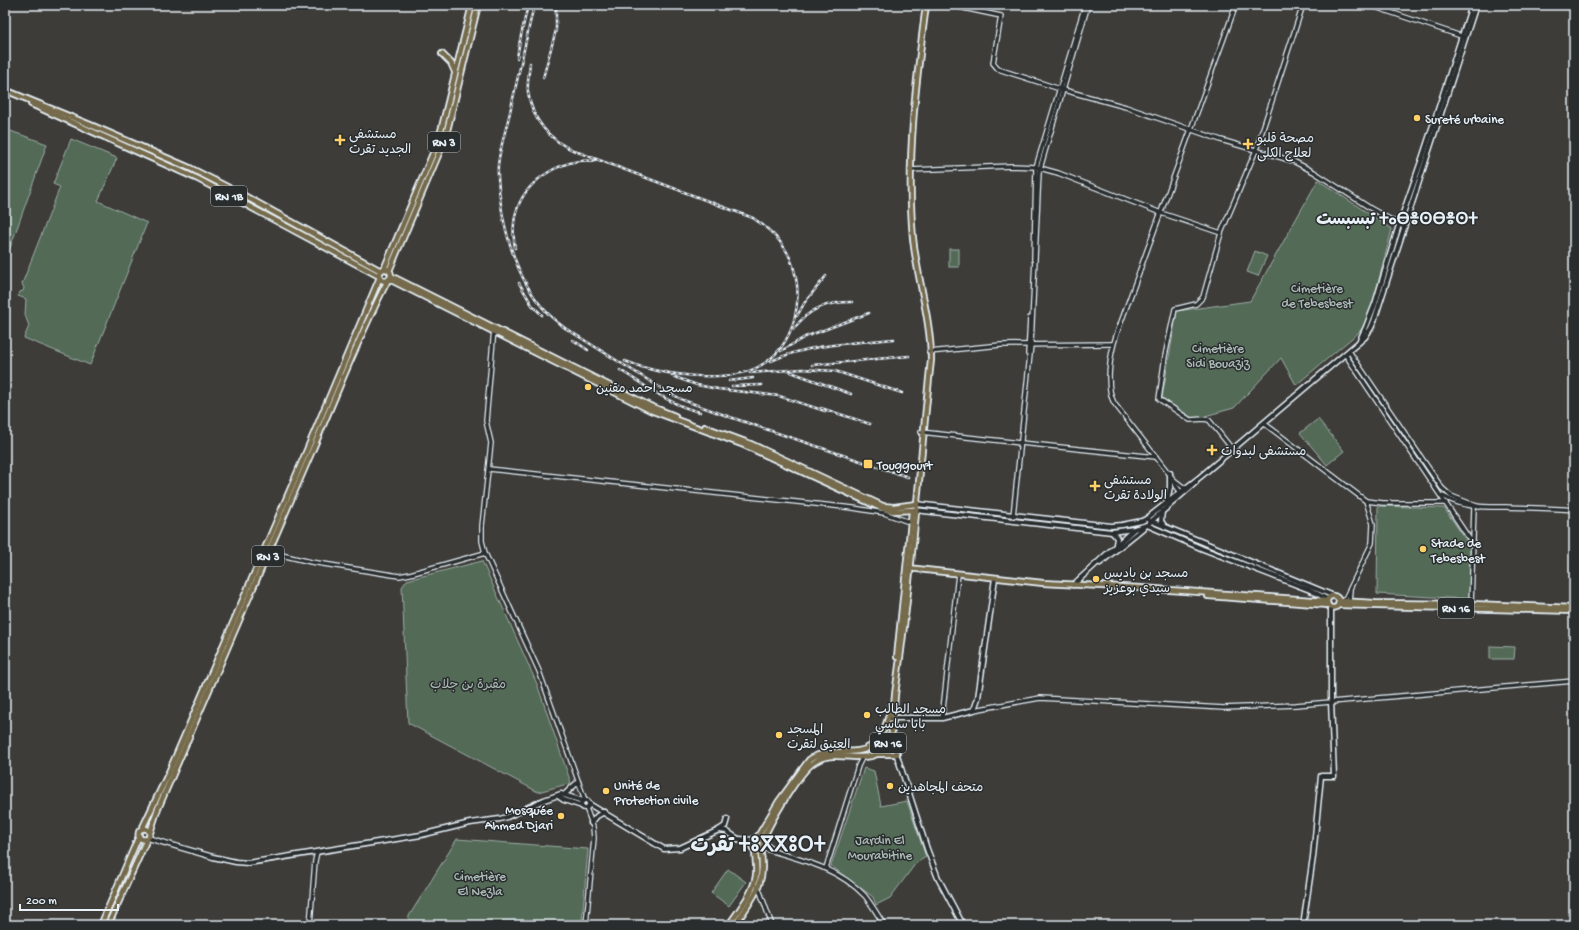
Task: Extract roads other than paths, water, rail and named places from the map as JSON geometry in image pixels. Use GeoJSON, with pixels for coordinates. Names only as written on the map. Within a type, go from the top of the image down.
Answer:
{"type":"FeatureCollection","features":[{"type":"Feature","properties":{"kind":"main road","name":"RN 3"},"geometry":{"type":"LineString","coordinates":[[108,925],[148,836],[157,811],[359,341],[435,151],[444,124],[472,5]]}},
{"type":"Feature","properties":{"kind":"main road","name":"RN 3"},"geometry":{"type":"LineString","coordinates":[[142,830],[169,772],[293,483],[445,139],[478,5]]}},
{"type":"Feature","properties":{"kind":"main road"},"geometry":{"type":"LineString","coordinates":[[925,5],[913,86],[911,245],[930,352],[908,568],[995,578],[1138,589],[1178,594],[1328,603],[1342,602]]}},
{"type":"Feature","properties":{"kind":"main road"},"geometry":{"type":"LineString","coordinates":[[1093,568],[1134,529],[1162,511],[1181,493],[1265,424],[1358,342],[1365,338],[1371,328],[1404,227],[1465,37],[1472,5]]}},
{"type":"Feature","properties":{"kind":"main road"},"geometry":{"type":"LineString","coordinates":[[1358,342],[1375,304],[1399,225],[1476,5]]}},
{"type":"Feature","properties":{"kind":"main road"},"geometry":{"type":"LineString","coordinates":[[442,54],[451,63],[455,73]]}},
{"type":"Feature","properties":{"kind":"main road","name":"RN 1B"},"geometry":{"type":"LineString","coordinates":[[5,92],[77,122],[198,179],[385,275]]}},
{"type":"Feature","properties":{"kind":"main road","name":"RN 1B"},"geometry":{"type":"LineString","coordinates":[[77,122],[190,168],[228,187],[385,275]]}},
{"type":"Feature","properties":{"kind":"main road"},"geometry":{"type":"LineString","coordinates":[[385,275],[658,410],[748,442],[883,506],[914,507],[1111,526],[1146,522],[1165,528],[1334,596],[1342,602]]}},
{"type":"Feature","properties":{"kind":"main road"},"geometry":{"type":"LineString","coordinates":[[1167,502],[1170,495],[1170,474]]}},
{"type":"Feature","properties":{"kind":"main road"},"geometry":{"type":"LineString","coordinates":[[1073,585],[1167,502],[1181,493]]}},
{"type":"Feature","properties":{"kind":"main road"},"geometry":{"type":"LineString","coordinates":[[914,507],[1112,532],[1134,529]]}},
{"type":"Feature","properties":{"kind":"main road"},"geometry":{"type":"LineString","coordinates":[[1162,511],[1161,521],[1165,528]]}},
{"type":"Feature","properties":{"kind":"main road"},"geometry":{"type":"LineString","coordinates":[[1146,522],[1203,549],[1317,593],[1328,603]]}},
{"type":"Feature","properties":{"kind":"main road"},"geometry":{"type":"LineString","coordinates":[[1112,532],[1117,538],[1116,545]]}},
{"type":"Feature","properties":{"kind":"main road","name":"RN 16"},"geometry":{"type":"LineString","coordinates":[[761,840],[777,812],[805,770],[812,763],[828,756],[862,758],[878,754],[890,741],[891,718],[908,568]]}},
{"type":"Feature","properties":{"kind":"main road"},"geometry":{"type":"LineString","coordinates":[[891,718],[942,718],[974,710],[978,698],[995,578]]}},
{"type":"Feature","properties":{"kind":"main road"},"geometry":{"type":"LineString","coordinates":[[1138,589],[1316,600],[1328,603]]}},
{"type":"Feature","properties":{"kind":"main road"},"geometry":{"type":"LineString","coordinates":[[1316,600],[1317,593]]}},
{"type":"Feature","properties":{"kind":"main road"},"geometry":{"type":"LineString","coordinates":[[1303,925],[1313,857],[1321,776],[1334,776],[1328,603],[1330,596],[1334,596]]}},
{"type":"Feature","properties":{"kind":"main road","name":"RN 16"},"geometry":{"type":"LineString","coordinates":[[1342,602],[1471,606]]}},
{"type":"Feature","properties":{"kind":"main road","name":"RN 16"},"geometry":{"type":"LineString","coordinates":[[1342,602],[1574,611]]}},
{"type":"Feature","properties":{"kind":"main road","name":"RN 16"},"geometry":{"type":"LineString","coordinates":[[1493,607],[1574,608]]}},
{"type":"Feature","properties":{"kind":"main road","name":"RN 16"},"geometry":{"type":"LineString","coordinates":[[761,840],[782,797],[809,760],[825,753],[864,750],[877,739],[891,718]]}},
{"type":"Feature","properties":{"kind":"main road"},"geometry":{"type":"LineString","coordinates":[[891,737],[927,849],[938,878],[963,925]]}},
{"type":"Feature","properties":{"kind":"main road"},"geometry":{"type":"LineString","coordinates":[[878,754],[897,754]]}},
{"type":"Feature","properties":{"kind":"main road"},"geometry":{"type":"LineString","coordinates":[[148,836],[160,842],[194,852],[242,863],[315,853],[421,835],[470,823],[500,819],[508,817],[544,800],[565,794],[578,782]]}},
{"type":"Feature","properties":{"kind":"main road"},"geometry":{"type":"LineString","coordinates":[[565,794],[587,801],[589,804],[664,849],[680,848],[719,830],[725,826],[727,819]]}},
{"type":"Feature","properties":{"kind":"main road"},"geometry":{"type":"LineString","coordinates":[[558,796],[564,800],[586,808],[589,804]]}},
{"type":"Feature","properties":{"kind":"main road"},"geometry":{"type":"LineString","coordinates":[[582,806],[582,802],[584,800]]}},
{"type":"Feature","properties":{"kind":"main road"},"geometry":{"type":"LineString","coordinates":[[591,822],[604,812]]}},
{"type":"Feature","properties":{"kind":"main road"},"geometry":{"type":"LineString","coordinates":[[101,925],[140,832],[142,830],[147,830],[148,836]]}},
{"type":"Feature","properties":{"kind":"main road"},"geometry":{"type":"LineString","coordinates":[[719,830],[726,831],[739,839],[751,843],[761,840],[763,874],[758,886],[735,925]]}},
{"type":"Feature","properties":{"kind":"main road"},"geometry":{"type":"LineString","coordinates":[[139,836],[142,839],[148,836]]}},
{"type":"Feature","properties":{"kind":"main road"},"geometry":{"type":"LineString","coordinates":[[729,925],[745,900],[755,880],[756,870],[754,850],[751,843]]}},
{"type":"Feature","properties":{"kind":"main road"},"geometry":{"type":"LineString","coordinates":[[754,850],[761,849]]}},
{"type":"Feature","properties":{"kind":"street"},"geometry":{"type":"LineString","coordinates":[[948,5],[1001,16],[993,63],[995,68],[1062,90],[1126,107],[1297,162],[1404,227]]}},
{"type":"Feature","properties":{"kind":"street"},"geometry":{"type":"LineString","coordinates":[[1062,90],[1085,5]]}},
{"type":"Feature","properties":{"kind":"street"},"geometry":{"type":"LineString","coordinates":[[1013,516],[1030,345],[1038,168],[1088,5]]}},
{"type":"Feature","properties":{"kind":"street"},"geometry":{"type":"LineString","coordinates":[[1181,493],[1170,474],[1112,399],[1109,382],[1113,344],[1236,5]]}},
{"type":"Feature","properties":{"kind":"street"},"geometry":{"type":"LineString","coordinates":[[1233,450],[1208,420],[1190,420],[1159,399],[1165,356],[1175,309],[1194,305],[1200,302],[1203,297],[1221,233],[1256,150],[1303,5]]}},
{"type":"Feature","properties":{"kind":"street"},"geometry":{"type":"LineString","coordinates":[[1369,5],[1465,37]]}},
{"type":"Feature","properties":{"kind":"street"},"geometry":{"type":"LineString","coordinates":[[911,170],[1012,166],[1038,168],[1098,188],[1161,213],[1221,233]]}},
{"type":"Feature","properties":{"kind":"street"},"geometry":{"type":"LineString","coordinates":[[494,330],[486,421],[491,443],[482,526],[482,541],[485,553],[539,671],[584,800]]}},
{"type":"Feature","properties":{"kind":"street"},"geometry":{"type":"LineString","coordinates":[[930,352],[1001,345],[1113,344]]}},
{"type":"Feature","properties":{"kind":"street"},"geometry":{"type":"LineString","coordinates":[[1347,352],[1473,544]]}},
{"type":"Feature","properties":{"kind":"street"},"geometry":{"type":"LineString","coordinates":[[1347,352],[1442,488],[1451,496],[1479,507],[1574,510]]}},
{"type":"Feature","properties":{"kind":"street"},"geometry":{"type":"LineString","coordinates":[[1265,424],[1366,501],[1383,503],[1446,503]]}},
{"type":"Feature","properties":{"kind":"street"},"geometry":{"type":"LineString","coordinates":[[922,432],[1157,457]]}},
{"type":"Feature","properties":{"kind":"street"},"geometry":{"type":"LineString","coordinates":[[489,469],[846,507],[884,513],[913,524]]}},
{"type":"Feature","properties":{"kind":"street"},"geometry":{"type":"LineString","coordinates":[[1174,480],[1186,489]]}},
{"type":"Feature","properties":{"kind":"street"},"geometry":{"type":"LineString","coordinates":[[1442,496],[1452,501],[1474,505]]}},
{"type":"Feature","properties":{"kind":"street"},"geometry":{"type":"LineString","coordinates":[[1342,602],[1350,590],[1359,567],[1370,548],[1373,538],[1371,517],[1366,501]]}},
{"type":"Feature","properties":{"kind":"street"},"geometry":{"type":"LineString","coordinates":[[1471,606],[1474,505]]}},
{"type":"Feature","properties":{"kind":"street"},"geometry":{"type":"LineString","coordinates":[[269,552],[311,562],[399,576],[485,553]]}},
{"type":"Feature","properties":{"kind":"street"},"geometry":{"type":"LineString","coordinates":[[942,718],[958,574]]}},
{"type":"Feature","properties":{"kind":"street"},"geometry":{"type":"LineString","coordinates":[[974,710],[1040,698],[1224,708],[1290,705],[1574,681]]}},
{"type":"Feature","properties":{"kind":"street"},"geometry":{"type":"LineString","coordinates":[[826,868],[858,766],[862,758]]}},
{"type":"Feature","properties":{"kind":"street"},"geometry":{"type":"LineString","coordinates":[[586,808],[593,827],[594,843],[586,925]]}},
{"type":"Feature","properties":{"kind":"street"},"geometry":{"type":"LineString","coordinates":[[761,840],[776,852]]}},
{"type":"Feature","properties":{"kind":"street"},"geometry":{"type":"LineString","coordinates":[[761,849],[776,852],[826,868],[846,880],[861,892],[884,925]]}},
{"type":"Feature","properties":{"kind":"street"},"geometry":{"type":"LineString","coordinates":[[310,925],[315,853]]}},
{"type":"Feature","properties":{"kind":"street"},"geometry":{"type":"LineString","coordinates":[[758,886],[772,925]]}},
{"type":"Feature","properties":{"kind":"railway"},"geometry":{"type":"LineString","coordinates":[[517,58],[528,5]]}},
{"type":"Feature","properties":{"kind":"railway"},"geometry":{"type":"LineString","coordinates":[[534,5],[500,152],[498,178],[503,217],[511,249],[531,293],[541,306],[552,318],[565,328],[664,390],[683,400],[908,477]]}},
{"type":"Feature","properties":{"kind":"railway"},"geometry":{"type":"LineString","coordinates":[[543,78],[556,30],[556,5]]}},
{"type":"Feature","properties":{"kind":"railway"},"geometry":{"type":"LineString","coordinates":[[530,63],[528,82],[530,102],[538,120],[550,135],[558,142],[575,151],[753,218],[764,226],[783,246],[790,258],[795,273],[797,304],[789,334],[781,347],[771,358],[758,367],[744,372],[728,375],[692,376],[655,370],[625,361]]}},
{"type":"Feature","properties":{"kind":"railway"},"geometry":{"type":"LineString","coordinates":[[515,248],[514,223],[516,212],[526,192],[543,176],[554,169],[579,161],[595,161]]}},
{"type":"Feature","properties":{"kind":"railway"},"geometry":{"type":"LineString","coordinates":[[797,316],[805,302],[826,276]]}},
{"type":"Feature","properties":{"kind":"railway"},"geometry":{"type":"LineString","coordinates":[[519,283],[532,305],[542,315]]}},
{"type":"Feature","properties":{"kind":"railway"},"geometry":{"type":"LineString","coordinates":[[794,329],[812,311],[835,303],[852,302]]}},
{"type":"Feature","properties":{"kind":"railway"},"geometry":{"type":"LineString","coordinates":[[781,351],[805,337],[869,313]]}},
{"type":"Feature","properties":{"kind":"railway"},"geometry":{"type":"LineString","coordinates":[[771,361],[786,355],[831,345],[894,339]]}},
{"type":"Feature","properties":{"kind":"railway"},"geometry":{"type":"LineString","coordinates":[[573,340],[588,350]]}},
{"type":"Feature","properties":{"kind":"railway"},"geometry":{"type":"LineString","coordinates":[[812,365],[909,356]]}},
{"type":"Feature","properties":{"kind":"railway"},"geometry":{"type":"LineString","coordinates":[[750,373],[802,369],[835,371],[902,393]]}},
{"type":"Feature","properties":{"kind":"railway"},"geometry":{"type":"LineString","coordinates":[[620,370],[668,400],[700,412]]}},
{"type":"Feature","properties":{"kind":"railway"},"geometry":{"type":"LineString","coordinates":[[791,372],[851,394]]}},
{"type":"Feature","properties":{"kind":"railway"},"geometry":{"type":"LineString","coordinates":[[672,376],[697,385],[718,389],[779,396],[825,411]]}},
{"type":"Feature","properties":{"kind":"railway"},"geometry":{"type":"LineString","coordinates":[[729,381],[753,378]]}},
{"type":"Feature","properties":{"kind":"railway"},"geometry":{"type":"LineString","coordinates":[[732,386],[762,385]]}},
{"type":"Feature","properties":{"kind":"railway"},"geometry":{"type":"LineString","coordinates":[[821,408],[870,424]]}},
{"type":"Feature","properties":{"kind":"place","name":"Sureté urbaine"},"geometry":{"type":"Point","coordinates":[1417,118]}},
{"type":"Feature","properties":{"kind":"place","name":"مستشفى الجديد تقرت"},"geometry":{"type":"Point","coordinates":[340,140]}},
{"type":"Feature","properties":{"kind":"place","name":"مصحة قلبو لعلاج الكلى"},"geometry":{"type":"Point","coordinates":[1248,144]}},
{"type":"Feature","properties":{"kind":"place","name":"مسجد احمد مقنين"},"geometry":{"type":"Point","coordinates":[588,387]}},
{"type":"Feature","properties":{"kind":"place","name":"مستشفى لبدوات"},"geometry":{"type":"Point","coordinates":[1212,450]}},
{"type":"Feature","properties":{"kind":"place","name":"Touggourt"},"geometry":{"type":"Point","coordinates":[868,464]}},
{"type":"Feature","properties":{"kind":"place","name":"مستشفى الولادة تقرت"},"geometry":{"type":"Point","coordinates":[1095,486]}},
{"type":"Feature","properties":{"kind":"place","name":"Stade de Tebesbest"},"geometry":{"type":"Point","coordinates":[1423,549]}},
{"type":"Feature","properties":{"kind":"place","name":"مسجد بن باديس سيدي بوعزيز"},"geometry":{"type":"Point","coordinates":[1096,579]}},
{"type":"Feature","properties":{"kind":"place","name":"مسجد الطالب بابا ساسي"},"geometry":{"type":"Point","coordinates":[867,715]}},
{"type":"Feature","properties":{"kind":"place","name":"المسجد العتيق لتقرت"},"geometry":{"type":"Point","coordinates":[779,735]}},
{"type":"Feature","properties":{"kind":"place","name":"متحف المجاهدين"},"geometry":{"type":"Point","coordinates":[890,786]}},
{"type":"Feature","properties":{"kind":"place","name":"Unité de Protection civile"},"geometry":{"type":"Point","coordinates":[606,791]}},
{"type":"Feature","properties":{"kind":"place","name":"Mosquée Ahmed Djari"},"geometry":{"type":"Point","coordinates":[561,816]}},
{"type":"Feature","properties":{"kind":"district","name":"تبسبست ⵜⴰⴱⴻⵙⴱⴻⵙⵜ"},"geometry":{"type":"Point","coordinates":[1397,218]}},
{"type":"Feature","properties":{"kind":"district","name":"تقرت ⵜⵓⴳⴳⵓⵔⵜ"},"geometry":{"type":"Point","coordinates":[758,844]}},
{"type":"Feature","properties":{"kind":"park label","name":"Cimetière de Tebesbest"},"geometry":{"type":"Point","coordinates":[1317,294]}},
{"type":"Feature","properties":{"kind":"park label","name":"Cimetière Sidi Bouaziz"},"geometry":{"type":"Point","coordinates":[1218,354]}},
{"type":"Feature","properties":{"kind":"park label","name":"مقبرة بن جلاب"},"geometry":{"type":"Point","coordinates":[468,683]}},
{"type":"Feature","properties":{"kind":"park label","name":"Jardin El Mourabitine"},"geometry":{"type":"Point","coordinates":[880,846]}},
{"type":"Feature","properties":{"kind":"park label","name":"Cimetière El Nezla"},"geometry":{"type":"Point","coordinates":[480,882]}}]}
